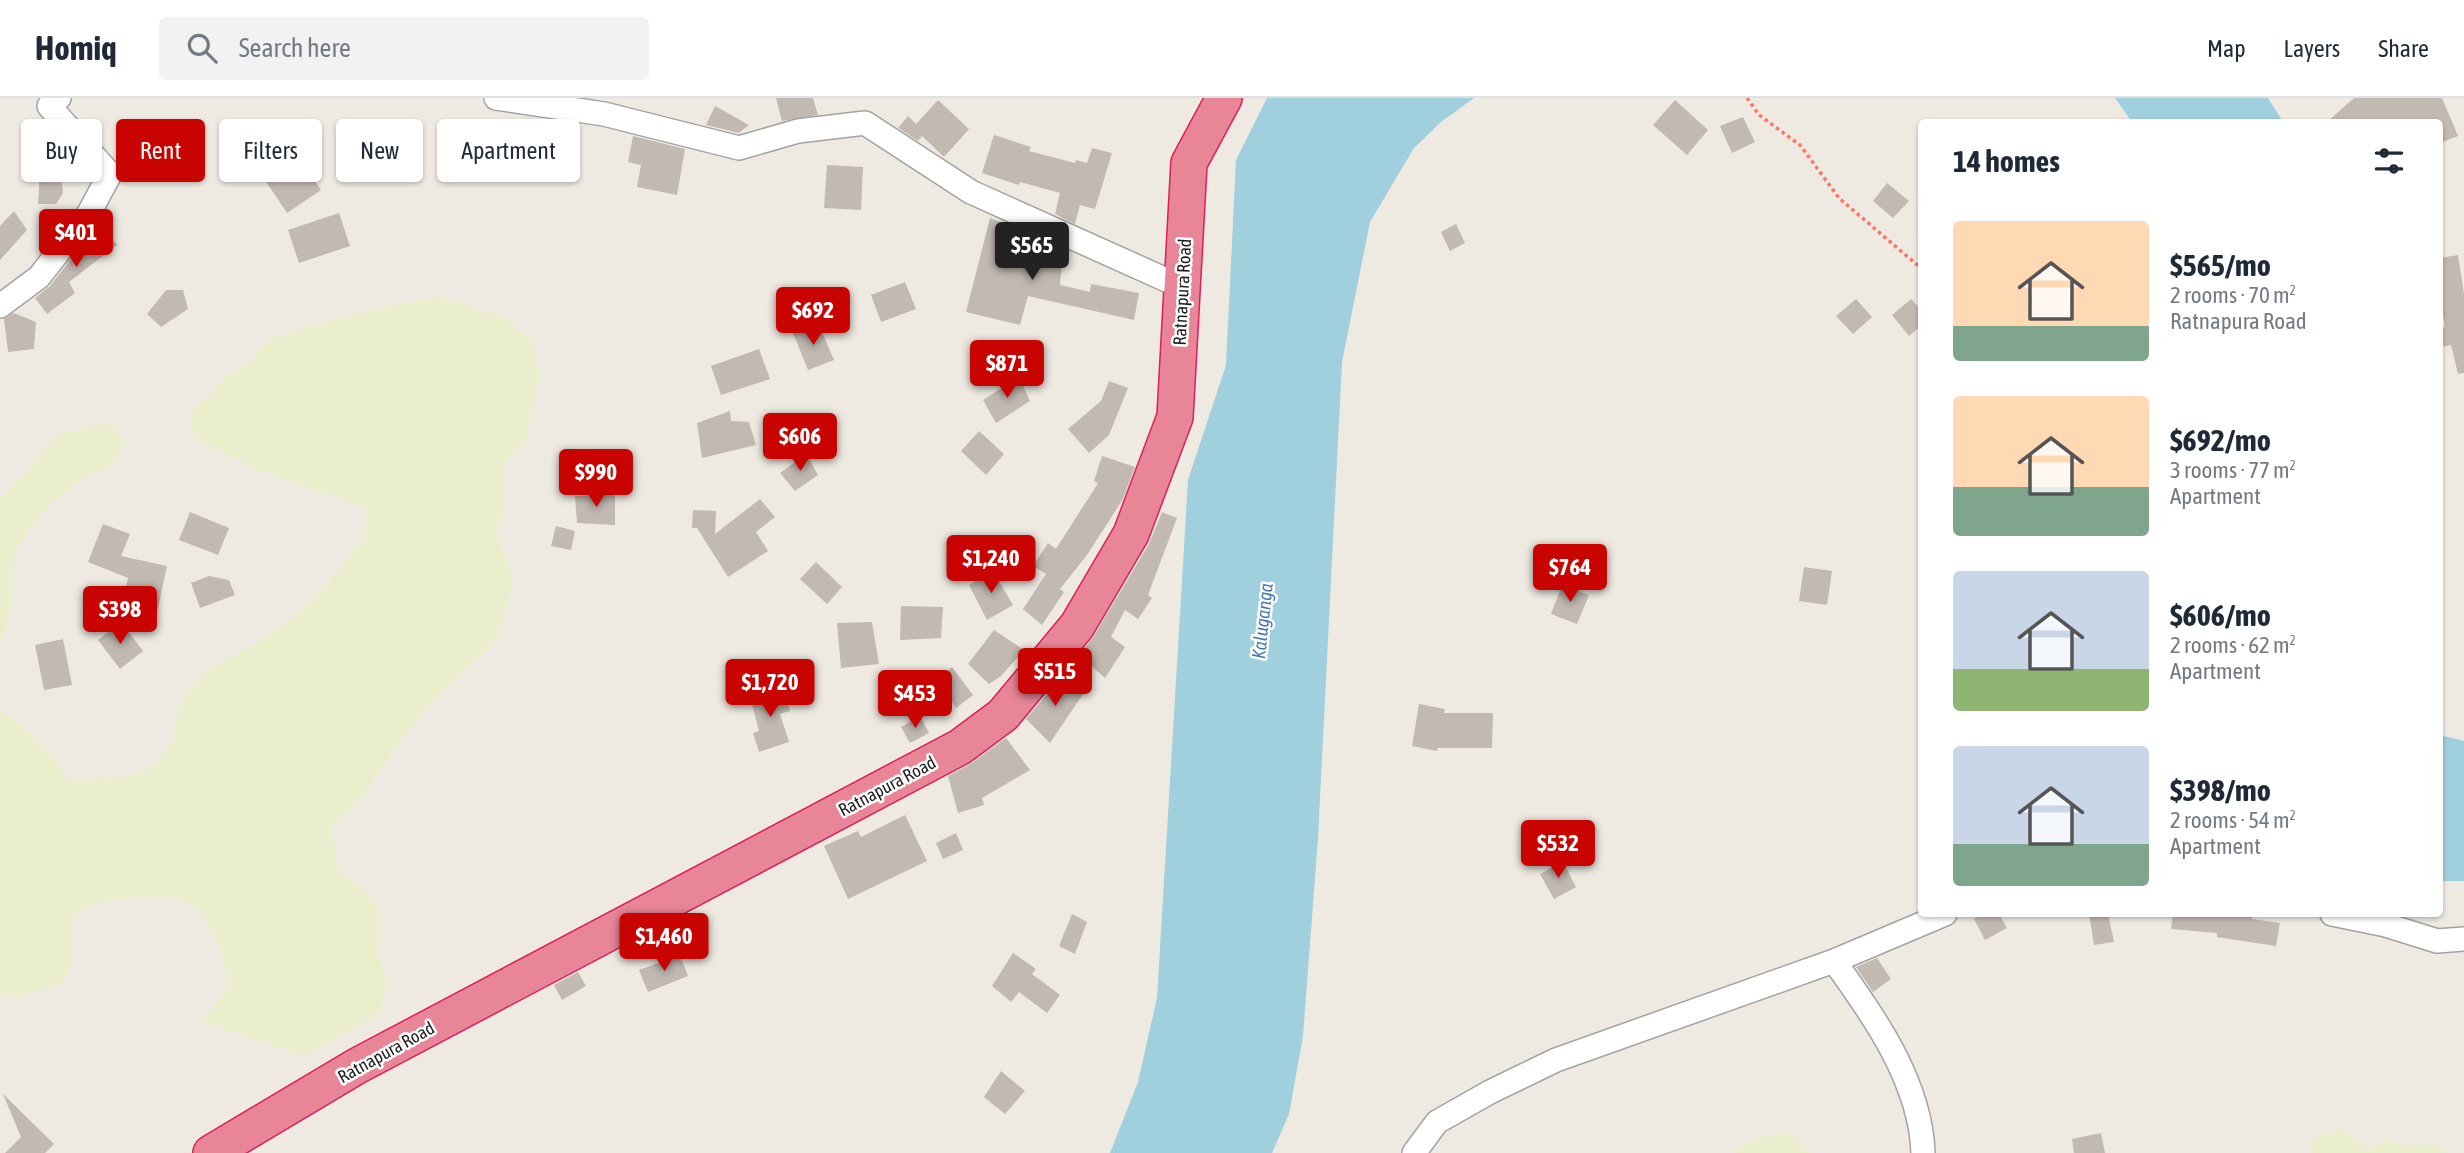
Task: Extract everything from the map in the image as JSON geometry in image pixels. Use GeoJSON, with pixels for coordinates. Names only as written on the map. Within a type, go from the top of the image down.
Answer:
{"type":"FeatureCollection","features":[{"type":"Feature","properties":{"kind":"highway","name":"Ratnapura Road"},"geometry":{"type":"LineString","coordinates":[[211,1153],[357,1066],[960,747],[1003,715],[1077,626],[1131,534],[1175,417],[1189,163],[1224,98]]}},
{"type":"Feature","properties":{"kind":"street"},"geometry":{"type":"LineString","coordinates":[[0,306],[39,277],[89,213],[110,174],[49,107],[59,98]]}},
{"type":"Feature","properties":{"kind":"street"},"geometry":{"type":"LineString","coordinates":[[496,98],[604,114],[739,148],[798,131],[865,123],[971,192],[1182,287]]}},
{"type":"Feature","properties":{"kind":"street"},"geometry":{"type":"LineString","coordinates":[[1413,1153],[1437,1122],[1490,1092],[1556,1060],[1834,961],[1938,917]]}},
{"type":"Feature","properties":{"kind":"street"},"geometry":{"type":"LineString","coordinates":[[2347,917],[2386,925],[2437,941],[2464,939]]}},
{"type":"Feature","properties":{"kind":"street"},"geometry":{"type":"LineString","coordinates":[[1834,961],[1859,996],[1903,1072],[1923,1131],[1923,1153]]}},
{"type":"Feature","properties":{"kind":"path"},"geometry":{"type":"LineString","coordinates":[[1747,98],[1759,115],[1801,145],[1839,198],[1918,266]]}},
{"type":"Feature","properties":{"kind":"green space"},"geometry":{"type":"Polygon","coordinates":[[[438,297],[504,317],[533,343],[540,376],[526,438],[506,464],[505,501],[497,535],[512,571],[512,591],[495,643],[442,691],[403,738],[364,794],[331,827],[340,873],[367,891],[379,910],[378,955],[389,981],[380,1013],[305,1056],[201,1021],[230,986],[220,946],[196,907],[168,896],[111,900],[78,910],[70,926],[74,958],[64,983],[20,998],[0,995],[0,709],[52,754],[67,779],[123,778],[154,766],[173,739],[181,699],[208,669],[264,639],[311,602],[364,539],[365,508],[254,468],[194,437],[190,415],[225,377],[250,363],[267,339],[366,311],[438,297]]]}},
{"type":"Feature","properties":{"kind":"green space"},"geometry":{"type":"Polygon","coordinates":[[[112,422],[127,443],[113,466],[87,477],[52,502],[15,550],[10,618],[0,646],[0,500],[58,434],[112,422]]]}},
{"type":"Feature","properties":{"kind":"green space"},"geometry":{"type":"Polygon","coordinates":[[[2342,1129],[2370,1149],[2389,1138],[2400,1146],[2432,1144],[2448,1153],[2312,1153],[2309,1142],[2320,1135],[2342,1129]]]}},
{"type":"Feature","properties":{"kind":"green space"},"geometry":{"type":"Polygon","coordinates":[[[1770,1134],[1792,1134],[1810,1153],[1735,1153],[1742,1145],[1770,1134]]]}},
{"type":"Feature","properties":{"kind":"water","name":"Kaluganga"},"geometry":{"type":"Polygon","coordinates":[[[1267,98],[1474,98],[1441,122],[1414,148],[1370,222],[1342,362],[1318,838],[1303,1036],[1289,1114],[1272,1153],[1110,1153],[1138,1082],[1157,998],[1188,480],[1226,365],[1236,160],[1267,98]]]}},
{"type":"Feature","properties":{"kind":"water"},"geometry":{"type":"Polygon","coordinates":[[[2115,98],[2268,98],[2281,119],[2130,119],[2115,98]]]}},
{"type":"Feature","properties":{"kind":"water"},"geometry":{"type":"Polygon","coordinates":[[[2443,736],[2464,741],[2464,881],[2443,881],[2443,736]]]}},
{"type":"Feature","properties":{"kind":"building"},"geometry":{"type":"Polygon","coordinates":[[[776,98],[813,98],[818,115],[782,121],[776,98]]]}},
{"type":"Feature","properties":{"kind":"building"},"geometry":{"type":"Polygon","coordinates":[[[2354,98],[2442,98],[2458,136],[2443,142],[2443,119],[2330,119],[2354,98]]]}},
{"type":"Feature","properties":{"kind":"building"},"geometry":{"type":"Polygon","coordinates":[[[938,100],[969,129],[944,157],[922,136],[918,141],[898,128],[908,116],[916,124],[938,100]]]}},
{"type":"Feature","properties":{"kind":"building"},"geometry":{"type":"Polygon","coordinates":[[[1675,100],[1708,130],[1687,155],[1653,125],[1675,100]]]}},
{"type":"Feature","properties":{"kind":"building"},"geometry":{"type":"Polygon","coordinates":[[[715,106],[749,125],[739,133],[706,125],[715,106]]]}},
{"type":"Feature","properties":{"kind":"building"},"geometry":{"type":"Polygon","coordinates":[[[1743,117],[1755,142],[1732,153],[1720,126],[1743,117]]]}},
{"type":"Feature","properties":{"kind":"building"},"geometry":{"type":"Polygon","coordinates":[[[994,135],[1031,147],[1029,151],[1075,163],[1076,160],[1087,163],[1092,148],[1112,153],[1095,209],[1080,205],[1075,224],[1055,214],[1060,193],[1020,182],[1019,185],[982,173],[994,135]]]}},
{"type":"Feature","properties":{"kind":"building"},"geometry":{"type":"Polygon","coordinates":[[[633,136],[685,149],[677,195],[637,187],[641,165],[628,162],[633,136]]]}},
{"type":"Feature","properties":{"kind":"building"},"geometry":{"type":"Polygon","coordinates":[[[827,165],[863,167],[861,210],[824,208],[827,165]]]}},
{"type":"Feature","properties":{"kind":"building"},"geometry":{"type":"Polygon","coordinates":[[[39,182],[62,182],[63,193],[56,204],[38,204],[39,182]]]}},
{"type":"Feature","properties":{"kind":"building"},"geometry":{"type":"Polygon","coordinates":[[[266,182],[316,182],[321,190],[287,213],[266,182]]]}},
{"type":"Feature","properties":{"kind":"building"},"geometry":{"type":"Polygon","coordinates":[[[1887,183],[1909,201],[1893,218],[1873,201],[1887,183]]]}},
{"type":"Feature","properties":{"kind":"building"},"geometry":{"type":"Polygon","coordinates":[[[14,211],[27,230],[0,260],[0,226],[14,211]]]}},
{"type":"Feature","properties":{"kind":"building"},"geometry":{"type":"Polygon","coordinates":[[[339,213],[350,246],[299,263],[288,230],[339,213]]]}},
{"type":"Feature","properties":{"kind":"building"},"geometry":{"type":"Polygon","coordinates":[[[990,218],[1025,232],[1017,257],[1062,262],[1060,285],[1090,292],[1091,284],[1139,293],[1134,320],[1028,296],[1020,325],[966,312],[990,218]]]}},
{"type":"Feature","properties":{"kind":"building"},"geometry":{"type":"Polygon","coordinates":[[[99,223],[117,245],[69,282],[75,293],[47,314],[35,298],[50,286],[99,223]]]}},
{"type":"Feature","properties":{"kind":"building"},"geometry":{"type":"Polygon","coordinates":[[[1456,224],[1465,243],[1450,251],[1441,232],[1456,224]]]}},
{"type":"Feature","properties":{"kind":"building"},"geometry":{"type":"Polygon","coordinates":[[[2458,255],[2464,294],[2464,373],[2458,374],[2451,345],[2443,347],[2443,258],[2458,255]]]}},
{"type":"Feature","properties":{"kind":"building"},"geometry":{"type":"Polygon","coordinates":[[[905,282],[916,309],[881,322],[871,295],[905,282]]]}},
{"type":"Feature","properties":{"kind":"building"},"geometry":{"type":"Polygon","coordinates":[[[166,290],[183,290],[188,309],[161,327],[147,314],[166,290]]]}},
{"type":"Feature","properties":{"kind":"building"},"geometry":{"type":"Polygon","coordinates":[[[1856,299],[1872,317],[1853,334],[1836,316],[1856,299]]]}},
{"type":"Feature","properties":{"kind":"building"},"geometry":{"type":"Polygon","coordinates":[[[1911,299],[1918,307],[1918,328],[1909,336],[1892,315],[1911,299]]]}},
{"type":"Feature","properties":{"kind":"building"},"geometry":{"type":"Polygon","coordinates":[[[14,313],[36,322],[34,349],[8,352],[4,319],[14,313]]]}},
{"type":"Feature","properties":{"kind":"building"},"geometry":{"type":"Polygon","coordinates":[[[818,323],[834,360],[808,370],[793,333],[818,323]]]}},
{"type":"Feature","properties":{"kind":"building"},"geometry":{"type":"Polygon","coordinates":[[[759,349],[770,379],[721,395],[711,366],[759,349]]]}},
{"type":"Feature","properties":{"kind":"building"},"geometry":{"type":"Polygon","coordinates":[[[1019,377],[1030,401],[996,423],[983,400],[1019,377]]]}},
{"type":"Feature","properties":{"kind":"building"},"geometry":{"type":"Polygon","coordinates":[[[1109,381],[1128,388],[1109,435],[1089,453],[1068,429],[1101,401],[1109,381]]]}},
{"type":"Feature","properties":{"kind":"building"},"geometry":{"type":"Polygon","coordinates":[[[730,411],[731,421],[749,422],[756,445],[702,458],[697,423],[730,411]]]}},
{"type":"Feature","properties":{"kind":"building"},"geometry":{"type":"Polygon","coordinates":[[[979,431],[1004,454],[986,475],[961,451],[979,431]]]}},
{"type":"Feature","properties":{"kind":"building"},"geometry":{"type":"Polygon","coordinates":[[[806,454],[818,475],[795,491],[780,473],[806,454]]]}},
{"type":"Feature","properties":{"kind":"building"},"geometry":{"type":"Polygon","coordinates":[[[1102,456],[1135,467],[1123,499],[1087,555],[1060,589],[1064,592],[1042,625],[1023,609],[1046,574],[1033,566],[1048,543],[1056,549],[1098,483],[1094,481],[1102,456]]]}},
{"type":"Feature","properties":{"kind":"building"},"geometry":{"type":"Polygon","coordinates":[[[615,494],[615,525],[577,523],[575,496],[615,494]]]}},
{"type":"Feature","properties":{"kind":"building"},"geometry":{"type":"Polygon","coordinates":[[[760,499],[775,517],[756,532],[768,551],[728,577],[697,528],[692,528],[693,510],[716,511],[715,534],[760,499]]]}},
{"type":"Feature","properties":{"kind":"building"},"geometry":{"type":"Polygon","coordinates":[[[190,512],[229,528],[218,555],[179,540],[190,512]]]}},
{"type":"Feature","properties":{"kind":"building"},"geometry":{"type":"Polygon","coordinates":[[[1162,512],[1177,518],[1148,595],[1152,598],[1138,619],[1125,610],[1111,637],[1125,647],[1105,678],[1079,655],[1094,636],[1149,544],[1162,512]]]}},
{"type":"Feature","properties":{"kind":"building"},"geometry":{"type":"Polygon","coordinates":[[[103,524],[130,534],[121,556],[167,566],[157,613],[122,606],[128,578],[88,562],[103,524]]]}},
{"type":"Feature","properties":{"kind":"building"},"geometry":{"type":"Polygon","coordinates":[[[556,526],[575,531],[571,550],[551,546],[556,526]]]}},
{"type":"Feature","properties":{"kind":"building"},"geometry":{"type":"Polygon","coordinates":[[[816,562],[842,587],[827,604],[800,579],[816,562]]]}},
{"type":"Feature","properties":{"kind":"building"},"geometry":{"type":"Polygon","coordinates":[[[1804,567],[1832,571],[1827,605],[1799,601],[1804,567]]]}},
{"type":"Feature","properties":{"kind":"building"},"geometry":{"type":"Polygon","coordinates":[[[993,571],[1013,605],[987,620],[969,585],[993,571]]]}},
{"type":"Feature","properties":{"kind":"building"},"geometry":{"type":"Polygon","coordinates":[[[209,576],[229,580],[235,595],[200,608],[191,583],[209,576]]]}},
{"type":"Feature","properties":{"kind":"building"},"geometry":{"type":"Polygon","coordinates":[[[1562,585],[1589,595],[1577,624],[1551,614],[1562,585]]]}},
{"type":"Feature","properties":{"kind":"building"},"geometry":{"type":"Polygon","coordinates":[[[901,606],[943,607],[941,638],[900,640],[901,606]]]}},
{"type":"Feature","properties":{"kind":"building"},"geometry":{"type":"Polygon","coordinates":[[[121,622],[143,651],[120,669],[98,640],[121,622]]]}},
{"type":"Feature","properties":{"kind":"building"},"geometry":{"type":"Polygon","coordinates":[[[872,622],[879,664],[841,668],[837,623],[872,622]]]}},
{"type":"Feature","properties":{"kind":"building"},"geometry":{"type":"Polygon","coordinates":[[[994,630],[1024,650],[1001,676],[989,684],[968,664],[994,630]]]}},
{"type":"Feature","properties":{"kind":"building"},"geometry":{"type":"Polygon","coordinates":[[[63,639],[72,685],[44,690],[35,645],[63,639]]]}},
{"type":"Feature","properties":{"kind":"building"},"geometry":{"type":"Polygon","coordinates":[[[952,667],[973,695],[956,708],[937,680],[952,667]]]}},
{"type":"Feature","properties":{"kind":"building"},"geometry":{"type":"Polygon","coordinates":[[[1062,676],[1085,691],[1050,743],[1026,719],[1062,676]]]}},
{"type":"Feature","properties":{"kind":"building"},"geometry":{"type":"Polygon","coordinates":[[[783,688],[790,711],[780,714],[789,742],[759,752],[753,733],[759,731],[750,697],[783,688]]]}},
{"type":"Feature","properties":{"kind":"building"},"geometry":{"type":"Polygon","coordinates":[[[1419,704],[1445,709],[1444,713],[1493,713],[1492,748],[1438,748],[1437,751],[1412,746],[1419,704]]]}},
{"type":"Feature","properties":{"kind":"building"},"geometry":{"type":"Polygon","coordinates":[[[920,716],[929,733],[910,743],[901,727],[920,716]]]}},
{"type":"Feature","properties":{"kind":"building"},"geometry":{"type":"Polygon","coordinates":[[[1006,738],[1030,770],[982,798],[984,805],[958,813],[948,776],[972,763],[1006,738]]]}},
{"type":"Feature","properties":{"kind":"building"},"geometry":{"type":"Polygon","coordinates":[[[905,815],[927,861],[848,899],[824,846],[858,831],[861,837],[905,815]]]}},
{"type":"Feature","properties":{"kind":"building"},"geometry":{"type":"Polygon","coordinates":[[[956,833],[963,850],[943,859],[936,843],[956,833]]]}},
{"type":"Feature","properties":{"kind":"building"},"geometry":{"type":"Polygon","coordinates":[[[1563,862],[1576,887],[1554,899],[1540,874],[1563,862]]]}},
{"type":"Feature","properties":{"kind":"building"},"geometry":{"type":"Polygon","coordinates":[[[1072,914],[1087,922],[1075,954],[1059,946],[1072,914]]]}},
{"type":"Feature","properties":{"kind":"building"},"geometry":{"type":"Polygon","coordinates":[[[2001,917],[2007,928],[1985,940],[1974,919],[2001,917]]]}},
{"type":"Feature","properties":{"kind":"building"},"geometry":{"type":"Polygon","coordinates":[[[2089,917],[2109,917],[2114,942],[2094,945],[2089,917]]]}},
{"type":"Feature","properties":{"kind":"building"},"geometry":{"type":"Polygon","coordinates":[[[2173,917],[2252,917],[2280,923],[2276,946],[2217,937],[2217,933],[2171,929],[2173,917]]]}},
{"type":"Feature","properties":{"kind":"building"},"geometry":{"type":"Polygon","coordinates":[[[1013,953],[1036,969],[1032,974],[1060,995],[1047,1013],[1019,992],[1011,1002],[992,986],[1013,953]]]}},
{"type":"Feature","properties":{"kind":"building"},"geometry":{"type":"Polygon","coordinates":[[[680,955],[688,976],[648,992],[639,970],[680,955]]]}},
{"type":"Feature","properties":{"kind":"building"},"geometry":{"type":"Polygon","coordinates":[[[1877,958],[1891,979],[1873,992],[1856,967],[1877,958]]]}},
{"type":"Feature","properties":{"kind":"building"},"geometry":{"type":"Polygon","coordinates":[[[578,972],[586,986],[562,1000],[554,985],[578,972]]]}},
{"type":"Feature","properties":{"kind":"building"},"geometry":{"type":"Polygon","coordinates":[[[1001,1071],[1025,1091],[1005,1114],[984,1097],[1001,1071]]]}},
{"type":"Feature","properties":{"kind":"building"},"geometry":{"type":"Polygon","coordinates":[[[3,1094],[54,1144],[45,1153],[5,1153],[21,1137],[3,1094]]]}},
{"type":"Feature","properties":{"kind":"building"},"geometry":{"type":"Polygon","coordinates":[[[2101,1133],[2105,1153],[2074,1153],[2072,1139],[2101,1133]]]}}]}
